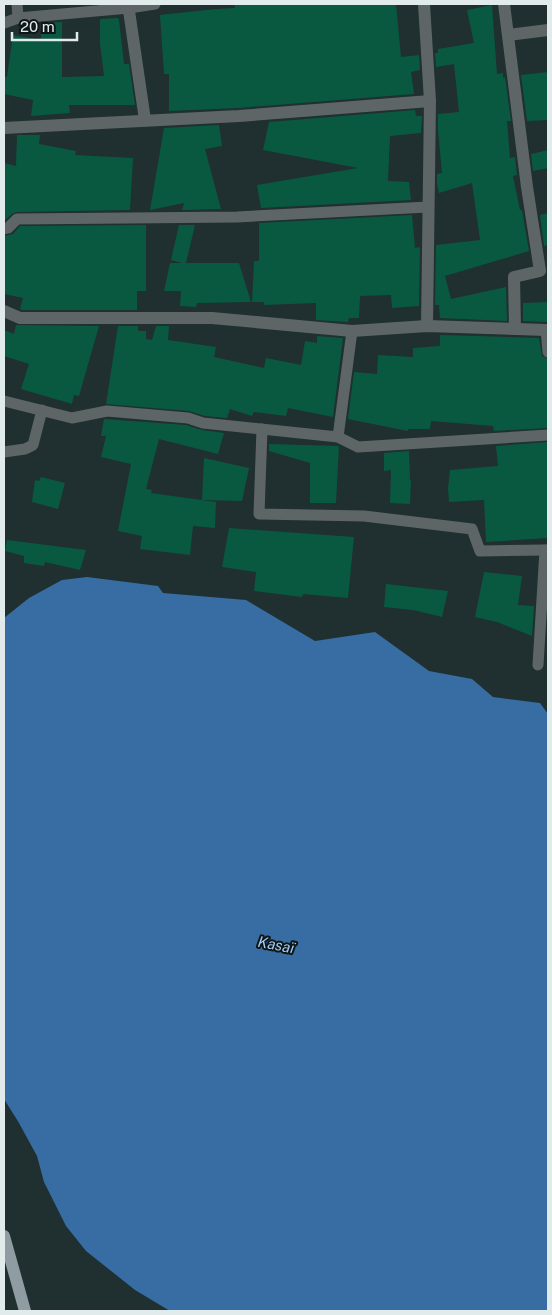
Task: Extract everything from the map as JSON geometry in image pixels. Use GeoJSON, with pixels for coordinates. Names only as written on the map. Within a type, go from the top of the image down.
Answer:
{"type":"FeatureCollection","features":[{"type":"Feature","properties":{"kind":"main road"},"geometry":{"type":"LineString","coordinates":[[4,1236],[25,1311]]}},
{"type":"Feature","properties":{"kind":"street"},"geometry":{"type":"LineString","coordinates":[[424,4],[430,101],[427,326]]}},
{"type":"Feature","properties":{"kind":"street"},"geometry":{"type":"LineString","coordinates":[[504,4],[527,187],[544,270],[514,277],[515,329]]}},
{"type":"Feature","properties":{"kind":"street"},"geometry":{"type":"LineString","coordinates":[[128,6],[145,120]]}},
{"type":"Feature","properties":{"kind":"street"},"geometry":{"type":"LineString","coordinates":[[508,35],[548,30]]}},
{"type":"Feature","properties":{"kind":"street"},"geometry":{"type":"LineString","coordinates":[[4,128],[239,116],[430,101]]}},
{"type":"Feature","properties":{"kind":"street"},"geometry":{"type":"LineString","coordinates":[[4,311],[20,318],[212,318],[352,330],[427,326],[547,330]]}},
{"type":"Feature","properties":{"kind":"lane"},"geometry":{"type":"LineString","coordinates":[[17,4],[18,18]]}},
{"type":"Feature","properties":{"kind":"lane"},"geometry":{"type":"LineString","coordinates":[[4,23],[18,18],[155,4]]}},
{"type":"Feature","properties":{"kind":"lane"},"geometry":{"type":"LineString","coordinates":[[4,229],[8,228],[17,218],[237,217],[428,207]]}},
{"type":"Feature","properties":{"kind":"lane"},"geometry":{"type":"LineString","coordinates":[[338,437],[352,330]]}},
{"type":"Feature","properties":{"kind":"lane"},"geometry":{"type":"LineString","coordinates":[[547,330],[548,352]]}},
{"type":"Feature","properties":{"kind":"lane"},"geometry":{"type":"LineString","coordinates":[[4,401],[72,418],[107,411],[188,418],[203,423],[338,437],[358,446],[548,435]]}},
{"type":"Feature","properties":{"kind":"lane"},"geometry":{"type":"LineString","coordinates":[[4,452],[25,449],[34,445],[42,410]]}},
{"type":"Feature","properties":{"kind":"lane"},"geometry":{"type":"LineString","coordinates":[[262,429],[259,514],[364,516],[472,529],[480,551],[547,550],[538,665]]}},
{"type":"Feature","properties":{"kind":"water","name":"Kasaï"},"geometry":{"type":"Polygon","coordinates":[[[87,577],[158,586],[163,593],[246,600],[315,641],[375,632],[429,671],[472,679],[493,697],[540,703],[548,714],[548,1311],[170,1311],[135,1290],[86,1251],[66,1226],[44,1182],[37,1156],[4,1099],[4,618],[29,598],[62,580],[87,577]]]}},
{"type":"Feature","properties":{"kind":"building"},"geometry":{"type":"Polygon","coordinates":[[[234,4],[396,4],[401,57],[419,55],[420,70],[411,72],[414,94],[238,108],[169,111],[169,74],[164,74],[160,15],[235,8],[234,4]]]}},
{"type":"Feature","properties":{"kind":"building"},"geometry":{"type":"Polygon","coordinates":[[[492,5],[497,74],[503,73],[503,78],[505,77],[511,121],[507,121],[510,158],[515,157],[517,175],[513,176],[520,210],[522,210],[529,251],[445,276],[451,299],[506,287],[507,321],[440,318],[439,305],[435,305],[436,245],[480,240],[472,183],[439,193],[437,174],[442,173],[438,114],[459,112],[454,64],[436,67],[435,53],[438,53],[438,49],[474,43],[467,10],[492,5]]]}},
{"type":"Feature","properties":{"kind":"building"},"geometry":{"type":"Polygon","coordinates":[[[118,18],[124,64],[129,64],[135,105],[69,105],[70,113],[31,116],[33,100],[4,94],[4,76],[7,77],[13,35],[41,40],[41,23],[62,22],[62,77],[104,76],[100,43],[100,19],[118,18]]]}},
{"type":"Feature","properties":{"kind":"building"},"geometry":{"type":"Polygon","coordinates":[[[548,72],[548,120],[527,121],[521,75],[548,72]]]}},
{"type":"Feature","properties":{"kind":"building"},"geometry":{"type":"Polygon","coordinates":[[[415,110],[416,116],[422,116],[421,133],[390,136],[388,181],[409,182],[411,200],[261,208],[257,185],[358,168],[263,150],[269,122],[415,110]]]}},
{"type":"Feature","properties":{"kind":"building"},"geometry":{"type":"Polygon","coordinates":[[[219,125],[222,146],[205,149],[221,209],[182,210],[184,203],[150,210],[164,128],[219,125]]]}},
{"type":"Feature","properties":{"kind":"building"},"geometry":{"type":"Polygon","coordinates":[[[17,135],[40,135],[39,144],[76,151],[75,155],[133,158],[130,210],[17,212],[4,221],[4,163],[16,166],[17,135]]]}},
{"type":"Feature","properties":{"kind":"building"},"geometry":{"type":"Polygon","coordinates":[[[548,150],[548,168],[533,171],[531,154],[548,150]]]}},
{"type":"Feature","properties":{"kind":"building"},"geometry":{"type":"Polygon","coordinates":[[[548,213],[548,245],[544,246],[540,215],[548,213]]]}},
{"type":"Feature","properties":{"kind":"building"},"geometry":{"type":"Polygon","coordinates":[[[412,215],[415,248],[420,247],[419,306],[392,308],[391,295],[360,296],[359,318],[349,318],[348,322],[316,320],[316,303],[264,305],[264,302],[252,302],[254,261],[259,261],[259,223],[412,215]]]}},
{"type":"Feature","properties":{"kind":"building"},"geometry":{"type":"Polygon","coordinates":[[[146,225],[146,291],[137,291],[137,310],[22,310],[20,309],[23,298],[4,294],[4,236],[13,234],[20,226],[146,225]]]}},
{"type":"Feature","properties":{"kind":"building"},"geometry":{"type":"Polygon","coordinates":[[[179,225],[195,225],[186,263],[239,263],[251,302],[197,303],[196,307],[180,306],[181,291],[164,291],[170,263],[182,263],[171,260],[179,225]]]}},
{"type":"Feature","properties":{"kind":"building"},"geometry":{"type":"Polygon","coordinates":[[[548,302],[548,322],[523,321],[523,303],[548,302]]]}},
{"type":"Feature","properties":{"kind":"building"},"geometry":{"type":"Polygon","coordinates":[[[16,325],[99,326],[79,396],[74,395],[72,404],[21,389],[29,364],[4,356],[4,330],[14,334],[16,325]]]}},
{"type":"Feature","properties":{"kind":"building"},"geometry":{"type":"Polygon","coordinates":[[[118,326],[138,326],[138,331],[146,331],[146,339],[152,340],[156,326],[169,326],[168,340],[216,347],[214,357],[264,368],[266,358],[301,365],[305,341],[317,343],[317,336],[343,338],[333,417],[288,408],[286,416],[254,412],[252,416],[230,409],[227,418],[205,416],[189,411],[106,404],[118,326]]]}},
{"type":"Feature","properties":{"kind":"building"},"geometry":{"type":"Polygon","coordinates":[[[440,335],[539,338],[542,356],[548,359],[548,428],[494,431],[493,426],[431,421],[430,429],[408,429],[408,431],[348,419],[354,372],[377,374],[378,355],[413,357],[413,348],[440,346],[440,335]]]}},
{"type":"Feature","properties":{"kind":"building"},"geometry":{"type":"Polygon","coordinates":[[[104,419],[186,425],[202,430],[224,433],[218,454],[159,439],[146,489],[152,490],[151,493],[216,502],[215,528],[193,526],[190,555],[140,549],[142,536],[118,531],[131,464],[101,457],[106,436],[101,436],[104,419]]]}},
{"type":"Feature","properties":{"kind":"building"},"geometry":{"type":"Polygon","coordinates":[[[548,442],[548,538],[486,542],[484,500],[449,502],[450,470],[498,466],[496,446],[548,442]]]}},
{"type":"Feature","properties":{"kind":"building"},"geometry":{"type":"Polygon","coordinates":[[[269,444],[339,446],[336,503],[310,503],[310,463],[269,451],[269,444]]]}},
{"type":"Feature","properties":{"kind":"building"},"geometry":{"type":"Polygon","coordinates":[[[409,451],[410,504],[390,503],[391,470],[384,471],[384,453],[409,451]]]}},
{"type":"Feature","properties":{"kind":"building"},"geometry":{"type":"Polygon","coordinates":[[[204,458],[249,468],[242,501],[202,500],[204,458]]]}},
{"type":"Feature","properties":{"kind":"building"},"geometry":{"type":"Polygon","coordinates":[[[41,477],[65,483],[58,509],[32,502],[35,480],[39,481],[41,477]]]}},
{"type":"Feature","properties":{"kind":"building"},"geometry":{"type":"Polygon","coordinates":[[[229,528],[354,537],[348,598],[303,594],[302,597],[254,591],[256,572],[222,567],[229,528]]]}},
{"type":"Feature","properties":{"kind":"building"},"geometry":{"type":"Polygon","coordinates":[[[7,540],[86,550],[80,570],[45,562],[44,566],[24,563],[24,556],[5,551],[7,540]]]}},
{"type":"Feature","properties":{"kind":"building"},"geometry":{"type":"Polygon","coordinates":[[[484,572],[522,576],[518,605],[534,606],[532,636],[497,622],[475,617],[484,572]]]}},
{"type":"Feature","properties":{"kind":"building"},"geometry":{"type":"Polygon","coordinates":[[[386,584],[448,591],[442,617],[413,610],[384,607],[386,584]]]}}]}
